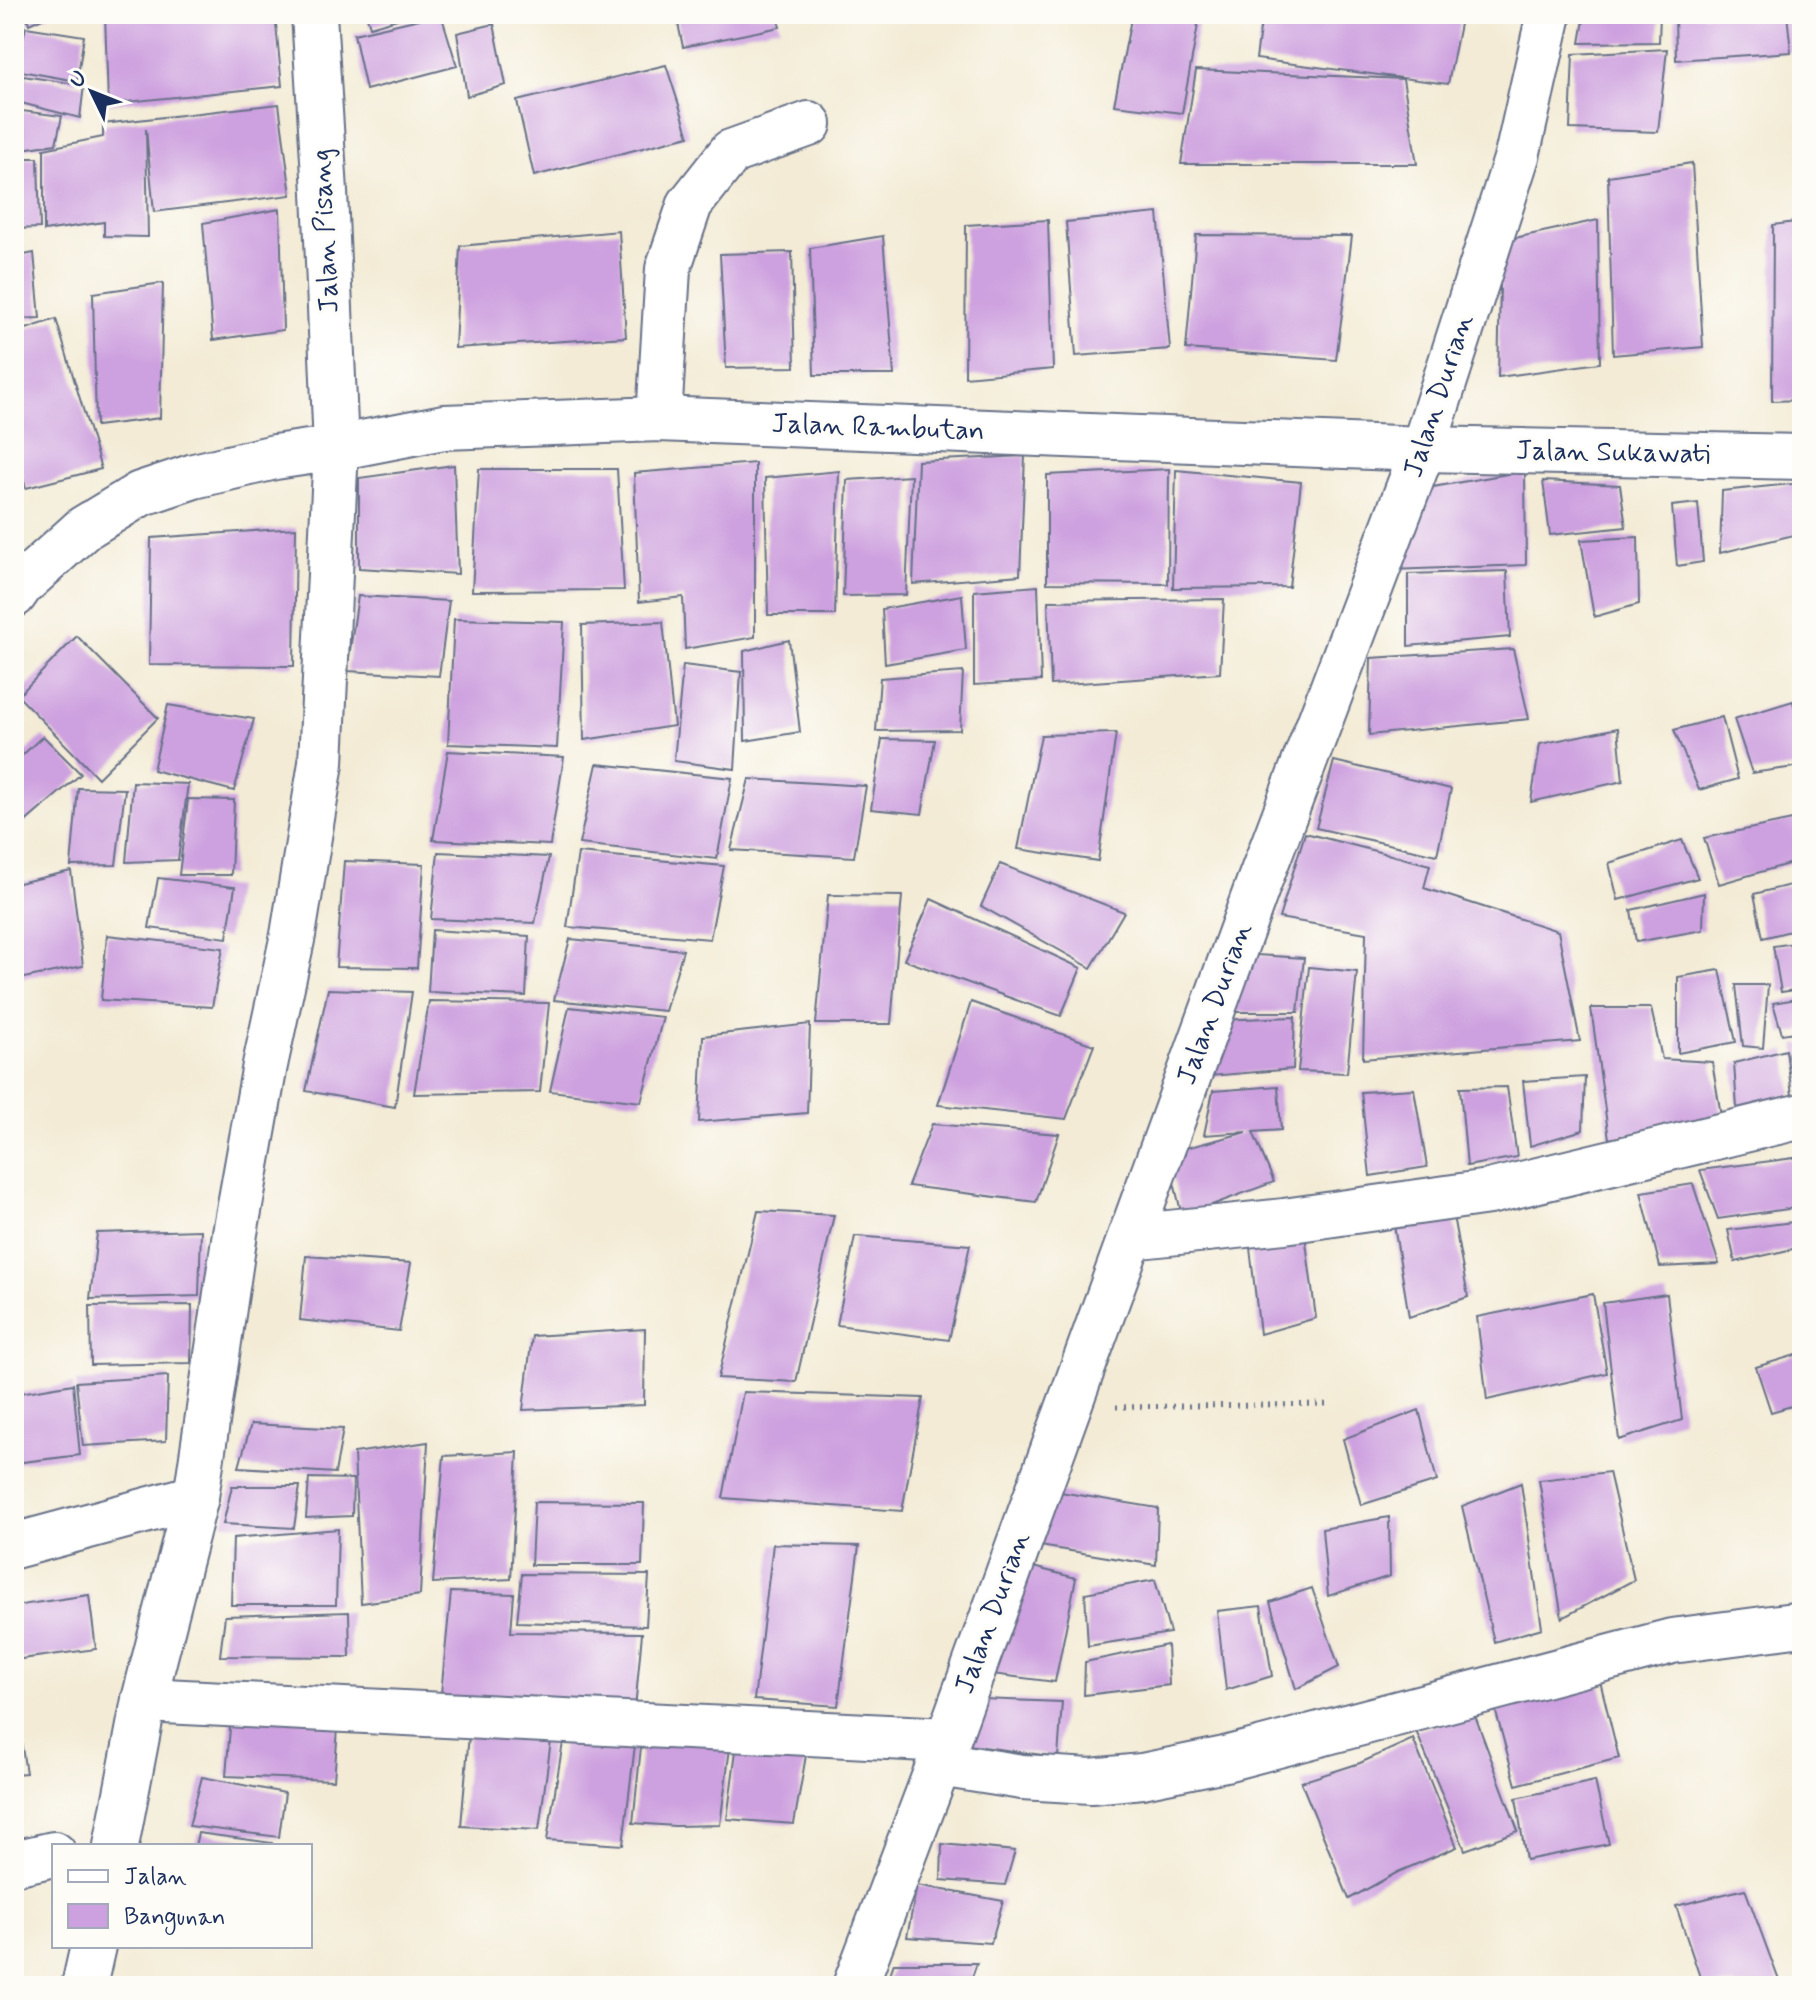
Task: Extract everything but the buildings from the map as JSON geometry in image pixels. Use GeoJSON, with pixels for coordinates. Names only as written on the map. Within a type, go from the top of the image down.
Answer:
{"type":"FeatureCollection","features":[{"type":"Feature","properties":{"kind":"street","name":"Jalan Pisang"},"geometry":{"type":"LineString","coordinates":[[115,1844],[144,1700],[196,1497],[235,1233],[265,1065],[293,935],[321,763],[336,448],[314,14]]}},
{"type":"Feature","properties":{"kind":"street","name":"Jalan Durian"},"geometry":{"type":"LineString","coordinates":[[855,1986],[1258,885],[1423,449],[1517,156],[1549,14]]}},
{"type":"Feature","properties":{"kind":"street"},"geometry":{"type":"LineString","coordinates":[[659,419],[668,269],[690,204],[731,152],[809,124]]}},
{"type":"Feature","properties":{"kind":"street","name":"Jalan Rambutan"},"geometry":{"type":"LineString","coordinates":[[14,595],[84,528],[140,494],[194,476],[275,457],[444,427],[659,419],[1423,449]]}},
{"type":"Feature","properties":{"kind":"street","name":"Jalan Sukawati"},"geometry":{"type":"LineString","coordinates":[[1423,449],[1802,457]]}},
{"type":"Feature","properties":{"kind":"street"},"geometry":{"type":"LineString","coordinates":[[1130,1237],[1284,1221],[1489,1192],[1802,1116]]}},
{"type":"Feature","properties":{"kind":"street"},"geometry":{"type":"LineString","coordinates":[[14,1546],[196,1497]]}},
{"type":"Feature","properties":{"kind":"street"},"geometry":{"type":"LineString","coordinates":[[144,1700],[943,1752],[1022,1777],[1091,1781],[1142,1776],[1225,1759],[1672,1641],[1802,1624]]}},
{"type":"Feature","properties":{"kind":"street"},"geometry":{"type":"LineString","coordinates":[[14,1863],[52,1854]]}},
{"type":"Feature","properties":{"kind":"street"},"geometry":{"type":"LineString","coordinates":[[84,1986],[93,1948]]}},
{"type":"Feature","properties":{"kind":"path"},"geometry":{"type":"LineString","coordinates":[[1067,1408],[1331,1404]]}}]}
